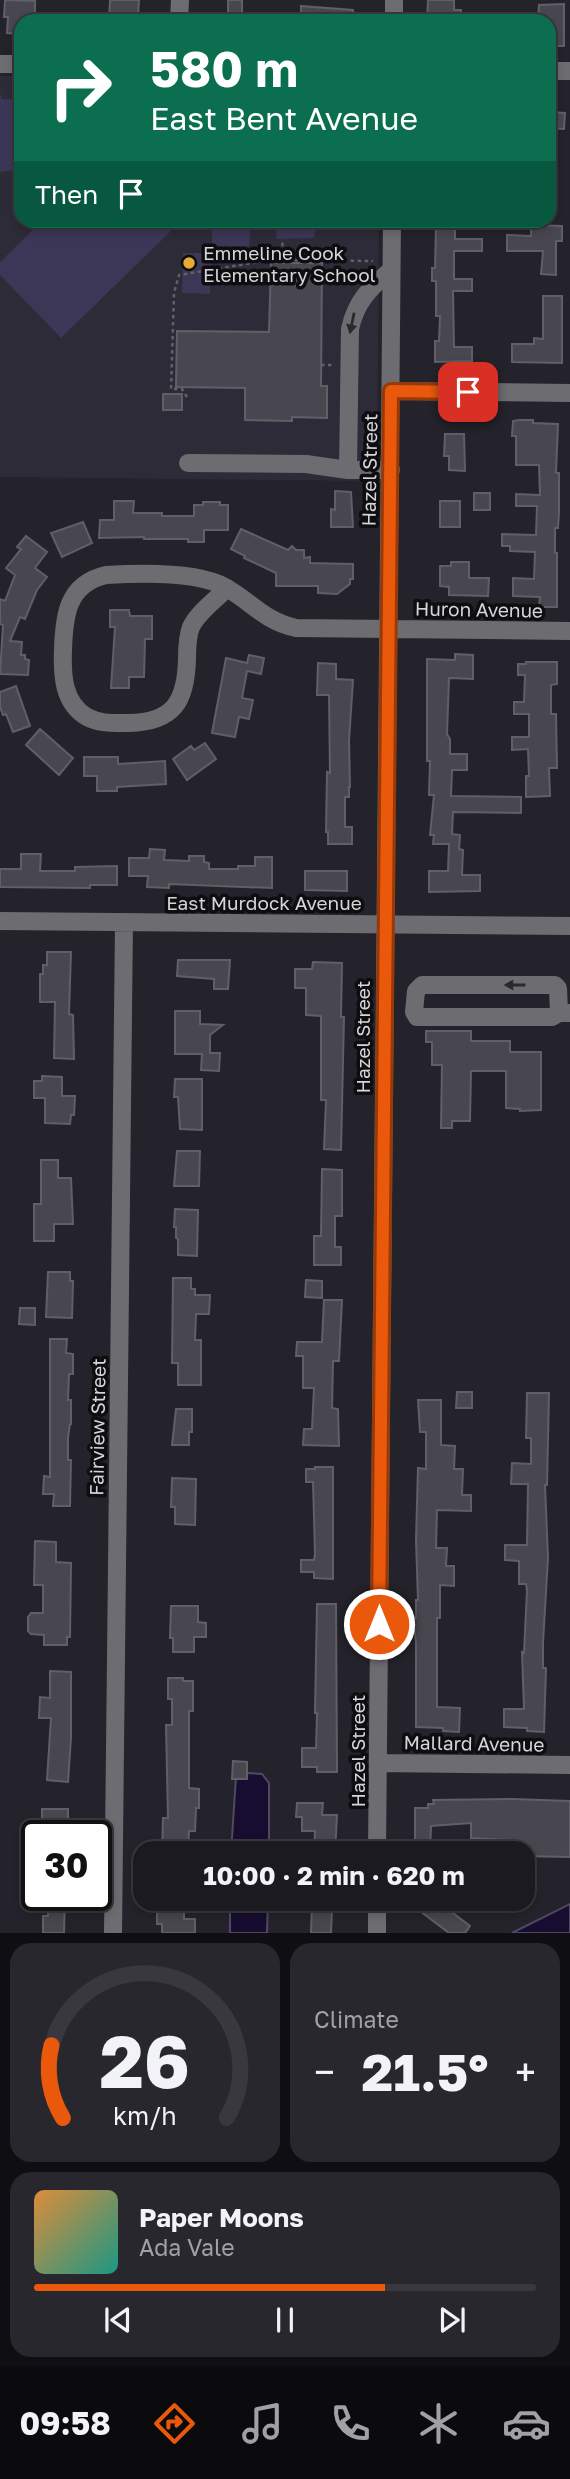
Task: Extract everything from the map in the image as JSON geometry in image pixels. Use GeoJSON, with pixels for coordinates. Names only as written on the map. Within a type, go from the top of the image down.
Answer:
{"type":"FeatureCollection","features":[{"type":"Feature","properties":{"kind":"street","name":"Hazel Street"},"geometry":{"type":"LineString","coordinates":[[377,1841],[392,228]]}},
{"type":"Feature","properties":{"kind":"street"},"geometry":{"type":"LineString","coordinates":[[348,470],[350,329],[353,315],[364,294],[391,270]]}},
{"type":"Feature","properties":{"kind":"street"},"geometry":{"type":"LineString","coordinates":[[391,391],[570,393]]}},
{"type":"Feature","properties":{"kind":"street"},"geometry":{"type":"LineString","coordinates":[[188,463],[299,464],[348,470],[391,470]]}},
{"type":"Feature","properties":{"kind":"street","name":"Huron Avenue"},"geometry":{"type":"LineString","coordinates":[[227,588],[192,626],[188,637],[184,692],[171,712],[149,722],[106,723],[87,717],[79,711],[66,691],[63,679],[64,617],[70,603],[84,584],[106,575],[190,576],[211,580],[227,588],[267,618],[296,628],[570,631]]}},
{"type":"Feature","properties":{"kind":"street","name":"East Murdock Avenue"},"geometry":{"type":"LineString","coordinates":[[0,921],[570,926]]}},
{"type":"Feature","properties":{"kind":"street","name":"Fairview Street"},"geometry":{"type":"LineString","coordinates":[[113,1933],[124,922]]}},
{"type":"Feature","properties":{"kind":"street"},"geometry":{"type":"LineString","coordinates":[[422,985],[555,985],[564,1013],[552,1017],[417,1017],[414,1012],[416,991],[422,985]]}},
{"type":"Feature","properties":{"kind":"street"},"geometry":{"type":"LineString","coordinates":[[384,1012],[414,1012]]}},
{"type":"Feature","properties":{"kind":"street","name":"Mallard Avenue"},"geometry":{"type":"LineString","coordinates":[[378,1763],[570,1765]]}},
{"type":"Feature","properties":{"kind":"street"},"geometry":{"type":"LineString","coordinates":[[377,1911],[377,1933]]}},
{"type":"Feature","properties":{"kind":"path"},"geometry":{"type":"LineString","coordinates":[[281,260],[283,239]]}},
{"type":"Feature","properties":{"kind":"path"},"geometry":{"type":"LineString","coordinates":[[187,397],[182,389],[171,389],[174,293],[179,275],[281,260],[373,261]]}},
{"type":"Feature","properties":{"kind":"shaded area","name":"Emmeline Cook Elementary School"},"geometry":{"type":"Polygon","coordinates":[[[0,76],[14,76],[14,228],[379,228],[377,481],[0,477],[0,76]]]}},
{"type":"Feature","properties":{"kind":"shaded area"},"geometry":{"type":"Polygon","coordinates":[[[0,94],[2,99],[14,100],[14,170],[0,172],[0,94]]]}},
{"type":"Feature","properties":{"kind":"shaded area"},"geometry":{"type":"Polygon","coordinates":[[[35,228],[168,228],[171,231],[61,338],[0,275],[0,262],[35,228]]]}},
{"type":"Feature","properties":{"kind":"shaded area"},"geometry":{"type":"Polygon","coordinates":[[[212,228],[250,228],[249,246],[212,246],[212,228]]]}},
{"type":"Feature","properties":{"kind":"shaded area"},"geometry":{"type":"Polygon","coordinates":[[[277,228],[316,228],[314,238],[276,239],[277,228]]]}},
{"type":"Feature","properties":{"kind":"shaded area"},"geometry":{"type":"Polygon","coordinates":[[[183,253],[212,253],[210,294],[182,293],[183,253]]]}},
{"type":"Feature","properties":{"kind":"shaded area"},"geometry":{"type":"Polygon","coordinates":[[[249,1773],[262,1774],[269,1783],[269,1841],[232,1841],[236,1777],[249,1773]]]}},
{"type":"Feature","properties":{"kind":"shaded area"},"geometry":{"type":"Polygon","coordinates":[[[570,1904],[570,1933],[512,1933],[570,1904]]]}},
{"type":"Feature","properties":{"kind":"shaded area"},"geometry":{"type":"Polygon","coordinates":[[[230,1911],[268,1911],[267,1933],[230,1933],[230,1911]]]}},
{"type":"Feature","properties":{"kind":"building"},"geometry":{"type":"Polygon","coordinates":[[[5,0],[35,1],[35,14],[14,14],[14,34],[7,33],[8,17],[4,17],[5,0]]]}},
{"type":"Feature","properties":{"kind":"building"},"geometry":{"type":"Polygon","coordinates":[[[110,0],[139,0],[138,14],[109,14],[110,0]]]}},
{"type":"Feature","properties":{"kind":"building"},"geometry":{"type":"Polygon","coordinates":[[[228,0],[242,0],[242,14],[228,14],[228,0]]]}},
{"type":"Feature","properties":{"kind":"building"},"geometry":{"type":"Polygon","coordinates":[[[428,0],[454,0],[454,10],[461,10],[461,14],[427,14],[428,0]]]}},
{"type":"Feature","properties":{"kind":"building"},"geometry":{"type":"Polygon","coordinates":[[[564,4],[564,46],[556,46],[556,14],[538,14],[539,5],[564,4]]]}},
{"type":"Feature","properties":{"kind":"building"},"geometry":{"type":"Polygon","coordinates":[[[301,6],[353,10],[353,14],[301,14],[301,6]]]}},
{"type":"Feature","properties":{"kind":"building"},"geometry":{"type":"Polygon","coordinates":[[[556,112],[565,113],[564,129],[556,128],[556,112]]]}},
{"type":"Feature","properties":{"kind":"building"},"geometry":{"type":"Polygon","coordinates":[[[562,226],[562,241],[556,241],[556,275],[541,274],[543,251],[507,251],[507,235],[531,236],[531,228],[562,226]]]}},
{"type":"Feature","properties":{"kind":"building"},"geometry":{"type":"Polygon","coordinates":[[[436,228],[455,228],[455,239],[482,239],[482,251],[454,251],[454,279],[472,279],[472,291],[453,291],[454,347],[472,347],[472,361],[435,362],[435,341],[439,341],[440,316],[436,316],[436,281],[432,281],[432,268],[435,268],[436,228]]]}},
{"type":"Feature","properties":{"kind":"building"},"geometry":{"type":"Polygon","coordinates":[[[271,263],[322,263],[321,386],[327,386],[327,418],[292,417],[292,421],[245,420],[245,388],[176,387],[177,331],[269,332],[271,263]]]}},
{"type":"Feature","properties":{"kind":"building"},"geometry":{"type":"Polygon","coordinates":[[[543,296],[562,296],[562,363],[512,362],[512,344],[534,344],[534,338],[543,339],[543,296]]]}},
{"type":"Feature","properties":{"kind":"building"},"geometry":{"type":"Polygon","coordinates":[[[163,394],[182,394],[182,410],[163,410],[163,394]]]}},
{"type":"Feature","properties":{"kind":"building"},"geometry":{"type":"Polygon","coordinates":[[[513,421],[558,424],[556,473],[559,473],[559,512],[558,528],[555,528],[557,607],[539,607],[540,597],[513,596],[513,578],[534,579],[535,552],[510,551],[510,546],[502,546],[502,534],[536,535],[537,506],[516,506],[516,494],[540,495],[539,465],[516,465],[513,421]]]}},
{"type":"Feature","properties":{"kind":"building"},"geometry":{"type":"Polygon","coordinates":[[[445,434],[464,434],[465,471],[449,470],[449,456],[444,456],[445,434]]]}},
{"type":"Feature","properties":{"kind":"building"},"geometry":{"type":"Polygon","coordinates":[[[335,491],[351,492],[353,527],[331,527],[335,491]]]}},
{"type":"Feature","properties":{"kind":"building"},"geometry":{"type":"Polygon","coordinates":[[[474,493],[490,493],[490,510],[474,510],[474,493]]]}},
{"type":"Feature","properties":{"kind":"building"},"geometry":{"type":"Polygon","coordinates":[[[114,501],[134,501],[133,513],[162,513],[162,516],[194,516],[194,505],[220,502],[220,505],[228,505],[228,530],[204,530],[204,542],[144,537],[99,538],[100,520],[114,520],[114,501]]]}},
{"type":"Feature","properties":{"kind":"building"},"geometry":{"type":"Polygon","coordinates":[[[440,501],[460,501],[460,527],[440,527],[440,501]]]}},
{"type":"Feature","properties":{"kind":"building"},"geometry":{"type":"Polygon","coordinates":[[[83,522],[92,543],[62,557],[51,533],[83,522]]]}},
{"type":"Feature","properties":{"kind":"building"},"geometry":{"type":"Polygon","coordinates":[[[241,529],[288,550],[292,546],[296,550],[304,550],[304,558],[310,557],[310,563],[353,564],[353,579],[337,594],[318,593],[318,586],[276,586],[276,573],[231,549],[241,529]]]}},
{"type":"Feature","properties":{"kind":"building"},"geometry":{"type":"Polygon","coordinates":[[[26,536],[47,552],[35,568],[47,577],[37,590],[25,619],[20,617],[10,641],[22,642],[21,655],[25,655],[25,659],[29,660],[28,675],[0,674],[3,625],[0,624],[0,599],[5,601],[15,575],[6,568],[21,549],[17,547],[26,536]]]}},
{"type":"Feature","properties":{"kind":"building"},"geometry":{"type":"Polygon","coordinates":[[[451,562],[469,562],[469,578],[489,578],[488,596],[449,595],[449,587],[440,586],[440,566],[451,566],[451,562]]]}},
{"type":"Feature","properties":{"kind":"building"},"geometry":{"type":"Polygon","coordinates":[[[110,610],[129,610],[130,616],[152,616],[152,639],[145,639],[144,677],[129,677],[129,688],[111,688],[115,627],[110,627],[110,610]]]}},
{"type":"Feature","properties":{"kind":"building"},"geometry":{"type":"Polygon","coordinates":[[[455,654],[473,655],[473,679],[449,678],[447,734],[450,739],[450,754],[467,754],[467,770],[452,770],[451,796],[521,797],[521,813],[453,812],[452,834],[460,835],[459,849],[463,850],[462,875],[480,875],[480,891],[429,892],[429,871],[448,871],[449,844],[433,844],[434,835],[430,835],[434,795],[429,795],[430,761],[427,761],[427,659],[455,660],[455,654]]]}},
{"type":"Feature","properties":{"kind":"building"},"geometry":{"type":"Polygon","coordinates":[[[249,655],[264,658],[261,674],[247,671],[242,698],[253,700],[249,719],[239,717],[235,737],[212,733],[226,658],[247,663],[249,655]]]}},
{"type":"Feature","properties":{"kind":"building"},"geometry":{"type":"Polygon","coordinates":[[[557,662],[557,684],[551,685],[551,714],[556,714],[557,768],[549,768],[550,796],[526,797],[526,776],[529,776],[528,749],[512,750],[512,737],[529,737],[529,714],[514,714],[514,702],[524,702],[525,675],[518,675],[518,664],[557,662]]]}},
{"type":"Feature","properties":{"kind":"building"},"geometry":{"type":"Polygon","coordinates":[[[318,663],[336,664],[336,679],[353,680],[349,741],[350,787],[349,797],[345,797],[345,827],[352,827],[352,844],[328,844],[329,695],[317,695],[318,663]]]}},
{"type":"Feature","properties":{"kind":"building"},"geometry":{"type":"Polygon","coordinates":[[[16,686],[30,726],[13,732],[0,707],[0,692],[16,686]]]}},
{"type":"Feature","properties":{"kind":"building"},"geometry":{"type":"Polygon","coordinates":[[[40,729],[73,758],[59,775],[26,745],[40,729]]]}},
{"type":"Feature","properties":{"kind":"building"},"geometry":{"type":"Polygon","coordinates":[[[205,743],[216,759],[187,780],[173,759],[191,746],[194,750],[205,743]]]}},
{"type":"Feature","properties":{"kind":"building"},"geometry":{"type":"Polygon","coordinates":[[[84,757],[118,757],[118,764],[165,761],[166,784],[97,791],[97,776],[84,776],[84,757]]]}},
{"type":"Feature","properties":{"kind":"building"},"geometry":{"type":"Polygon","coordinates":[[[150,849],[165,850],[164,860],[189,861],[189,856],[204,856],[204,862],[209,863],[209,869],[255,866],[255,857],[272,857],[272,888],[169,884],[169,888],[147,887],[148,876],[129,876],[129,858],[149,858],[150,849]]]}},
{"type":"Feature","properties":{"kind":"building"},"geometry":{"type":"Polygon","coordinates":[[[21,854],[41,854],[40,871],[75,871],[75,867],[117,866],[117,885],[90,885],[90,888],[0,887],[0,869],[21,869],[21,854]]]}},
{"type":"Feature","properties":{"kind":"building"},"geometry":{"type":"Polygon","coordinates":[[[305,871],[347,871],[347,891],[305,890],[305,871]]]}},
{"type":"Feature","properties":{"kind":"building"},"geometry":{"type":"Polygon","coordinates":[[[47,952],[71,952],[69,1014],[73,1015],[74,1059],[54,1058],[55,1002],[40,1002],[40,974],[43,974],[43,965],[47,965],[47,952]]]}},
{"type":"Feature","properties":{"kind":"building"},"geometry":{"type":"Polygon","coordinates":[[[178,960],[230,960],[228,989],[214,989],[214,979],[177,976],[178,960]]]}},
{"type":"Feature","properties":{"kind":"building"},"geometry":{"type":"Polygon","coordinates":[[[313,962],[342,963],[341,1017],[344,1017],[341,1150],[324,1149],[326,1100],[321,1100],[321,1016],[306,1015],[306,988],[295,988],[295,969],[312,969],[313,962]]]}},
{"type":"Feature","properties":{"kind":"building"},"geometry":{"type":"Polygon","coordinates":[[[175,1011],[200,1011],[200,1024],[223,1025],[210,1035],[210,1053],[220,1053],[219,1071],[201,1070],[202,1054],[175,1054],[175,1011]]]}},
{"type":"Feature","properties":{"kind":"building"},"geometry":{"type":"Polygon","coordinates":[[[426,1031],[471,1031],[471,1041],[510,1041],[510,1052],[541,1052],[541,1110],[520,1111],[506,1108],[506,1071],[471,1071],[470,1121],[452,1121],[452,1128],[441,1128],[442,1065],[432,1065],[432,1042],[426,1042],[426,1031]]]}},
{"type":"Feature","properties":{"kind":"building"},"geometry":{"type":"Polygon","coordinates":[[[42,1076],[62,1077],[62,1096],[75,1096],[74,1115],[71,1115],[70,1124],[45,1123],[45,1098],[34,1098],[34,1081],[42,1081],[42,1076]]]}},
{"type":"Feature","properties":{"kind":"building"},"geometry":{"type":"Polygon","coordinates":[[[175,1079],[202,1079],[202,1130],[180,1129],[178,1097],[174,1097],[175,1079]]]}},
{"type":"Feature","properties":{"kind":"building"},"geometry":{"type":"Polygon","coordinates":[[[177,1151],[200,1151],[199,1186],[174,1186],[177,1151]]]}},
{"type":"Feature","properties":{"kind":"building"},"geometry":{"type":"Polygon","coordinates":[[[41,1160],[58,1160],[58,1178],[71,1178],[73,1224],[54,1224],[54,1241],[34,1241],[34,1204],[41,1204],[41,1160]]]}},
{"type":"Feature","properties":{"kind":"building"},"geometry":{"type":"Polygon","coordinates":[[[322,1169],[342,1170],[342,1216],[335,1216],[335,1247],[341,1247],[341,1265],[314,1265],[314,1236],[321,1236],[322,1169]]]}},
{"type":"Feature","properties":{"kind":"building"},"geometry":{"type":"Polygon","coordinates":[[[175,1209],[198,1210],[197,1256],[178,1255],[178,1239],[174,1227],[175,1209]]]}},
{"type":"Feature","properties":{"kind":"building"},"geometry":{"type":"Polygon","coordinates":[[[48,1272],[70,1272],[70,1281],[73,1281],[72,1318],[46,1317],[48,1272]]]}},
{"type":"Feature","properties":{"kind":"building"},"geometry":{"type":"Polygon","coordinates":[[[173,1278],[191,1278],[191,1289],[195,1289],[195,1295],[210,1295],[209,1314],[196,1314],[195,1340],[201,1340],[201,1385],[178,1385],[178,1363],[172,1363],[173,1278]]]}},
{"type":"Feature","properties":{"kind":"building"},"geometry":{"type":"Polygon","coordinates":[[[306,1280],[322,1281],[322,1298],[305,1297],[306,1280]]]}},
{"type":"Feature","properties":{"kind":"building"},"geometry":{"type":"Polygon","coordinates":[[[324,1300],[342,1300],[339,1361],[333,1361],[332,1408],[338,1409],[339,1446],[303,1445],[304,1429],[312,1429],[314,1388],[303,1388],[303,1356],[296,1356],[297,1342],[322,1342],[324,1300]]]}},
{"type":"Feature","properties":{"kind":"building"},"geometry":{"type":"Polygon","coordinates":[[[20,1308],[35,1308],[35,1325],[19,1324],[20,1308]]]}},
{"type":"Feature","properties":{"kind":"building"},"geometry":{"type":"Polygon","coordinates":[[[50,1339],[67,1339],[66,1353],[73,1354],[73,1374],[69,1374],[68,1400],[71,1400],[68,1437],[68,1460],[71,1460],[70,1506],[53,1506],[54,1494],[43,1494],[44,1476],[50,1477],[50,1339]]]}},
{"type":"Feature","properties":{"kind":"building"},"geometry":{"type":"Polygon","coordinates":[[[457,1392],[472,1392],[472,1408],[456,1408],[457,1392]]]}},
{"type":"Feature","properties":{"kind":"building"},"geometry":{"type":"Polygon","coordinates":[[[527,1393],[549,1393],[545,1485],[548,1558],[543,1643],[543,1668],[546,1668],[544,1732],[504,1727],[504,1709],[524,1709],[522,1652],[524,1653],[527,1590],[526,1584],[519,1584],[519,1561],[505,1560],[505,1545],[527,1545],[528,1484],[511,1484],[512,1463],[531,1464],[531,1438],[526,1438],[527,1393]]]}},
{"type":"Feature","properties":{"kind":"building"},"geometry":{"type":"Polygon","coordinates":[[[418,1400],[441,1400],[441,1445],[455,1446],[454,1469],[463,1469],[462,1495],[471,1495],[471,1511],[437,1510],[436,1548],[447,1548],[446,1566],[454,1566],[454,1586],[440,1585],[440,1618],[437,1618],[437,1707],[460,1708],[459,1732],[443,1731],[443,1728],[416,1727],[416,1642],[413,1618],[416,1618],[418,1600],[418,1468],[426,1469],[426,1432],[420,1432],[418,1400]]]}},
{"type":"Feature","properties":{"kind":"building"},"geometry":{"type":"Polygon","coordinates":[[[176,1409],[192,1409],[189,1445],[172,1445],[176,1409]]]}},
{"type":"Feature","properties":{"kind":"building"},"geometry":{"type":"Polygon","coordinates":[[[333,1467],[333,1579],[314,1578],[314,1572],[301,1572],[301,1560],[314,1560],[315,1554],[313,1482],[306,1482],[306,1469],[333,1467]]]}},
{"type":"Feature","properties":{"kind":"building"},"geometry":{"type":"Polygon","coordinates":[[[172,1478],[196,1479],[195,1525],[175,1524],[175,1507],[171,1507],[172,1478]]]}},
{"type":"Feature","properties":{"kind":"building"},"geometry":{"type":"Polygon","coordinates":[[[35,1541],[56,1542],[56,1562],[71,1563],[70,1637],[67,1637],[67,1645],[44,1645],[44,1635],[31,1634],[28,1631],[28,1617],[31,1613],[43,1613],[43,1585],[34,1585],[35,1541]]]}},
{"type":"Feature","properties":{"kind":"building"},"geometry":{"type":"Polygon","coordinates":[[[317,1604],[336,1604],[337,1772],[317,1772],[317,1767],[302,1767],[302,1748],[316,1748],[317,1604]]]}},
{"type":"Feature","properties":{"kind":"building"},"geometry":{"type":"Polygon","coordinates":[[[171,1606],[198,1606],[198,1622],[206,1623],[206,1637],[194,1637],[194,1652],[173,1652],[173,1638],[170,1638],[171,1606]]]}},
{"type":"Feature","properties":{"kind":"building"},"geometry":{"type":"Polygon","coordinates":[[[50,1671],[71,1672],[68,1782],[47,1780],[51,1718],[39,1718],[40,1697],[50,1698],[50,1671]]]}},
{"type":"Feature","properties":{"kind":"building"},"geometry":{"type":"Polygon","coordinates":[[[168,1678],[193,1681],[193,1711],[189,1711],[189,1788],[199,1789],[199,1808],[196,1808],[195,1831],[189,1831],[189,1841],[162,1841],[163,1818],[168,1818],[166,1725],[172,1725],[172,1699],[168,1699],[168,1678]]]}},
{"type":"Feature","properties":{"kind":"building"},"geometry":{"type":"Polygon","coordinates":[[[233,1761],[247,1762],[247,1779],[232,1779],[233,1761]]]}},
{"type":"Feature","properties":{"kind":"building"},"geometry":{"type":"Polygon","coordinates":[[[433,1800],[570,1801],[570,1857],[535,1856],[535,1841],[471,1838],[471,1823],[431,1826],[430,1841],[415,1841],[415,1808],[428,1808],[428,1804],[434,1804],[433,1800]]]}},
{"type":"Feature","properties":{"kind":"building"},"geometry":{"type":"Polygon","coordinates":[[[297,1803],[323,1803],[322,1815],[337,1815],[336,1841],[315,1841],[315,1831],[302,1831],[302,1817],[296,1817],[297,1803]]]}},
{"type":"Feature","properties":{"kind":"building"},"geometry":{"type":"Polygon","coordinates":[[[42,1809],[68,1809],[68,1820],[42,1820],[42,1809]]]}},
{"type":"Feature","properties":{"kind":"building"},"geometry":{"type":"Polygon","coordinates":[[[48,1911],[65,1911],[64,1933],[43,1933],[43,1916],[48,1916],[48,1911]]]}},
{"type":"Feature","properties":{"kind":"building"},"geometry":{"type":"Polygon","coordinates":[[[157,1911],[184,1911],[184,1919],[195,1919],[195,1933],[162,1933],[162,1924],[157,1924],[157,1911]]]}},
{"type":"Feature","properties":{"kind":"building"},"geometry":{"type":"Polygon","coordinates":[[[312,1911],[332,1911],[331,1933],[311,1933],[312,1911]]]}},
{"type":"Feature","properties":{"kind":"building"},"geometry":{"type":"Polygon","coordinates":[[[420,1911],[450,1911],[470,1926],[465,1933],[449,1933],[420,1911]]]}},
{"type":"Feature","properties":{"kind":"place","name":"Emmeline Cook Elementary School"},"geometry":{"type":"Point","coordinates":[189,263]}},
{"type":"Feature","properties":{"kind":"route"},"geometry":{"type":"LineString","coordinates":[[379,1624],[391,391],[468,392]]}}]}
